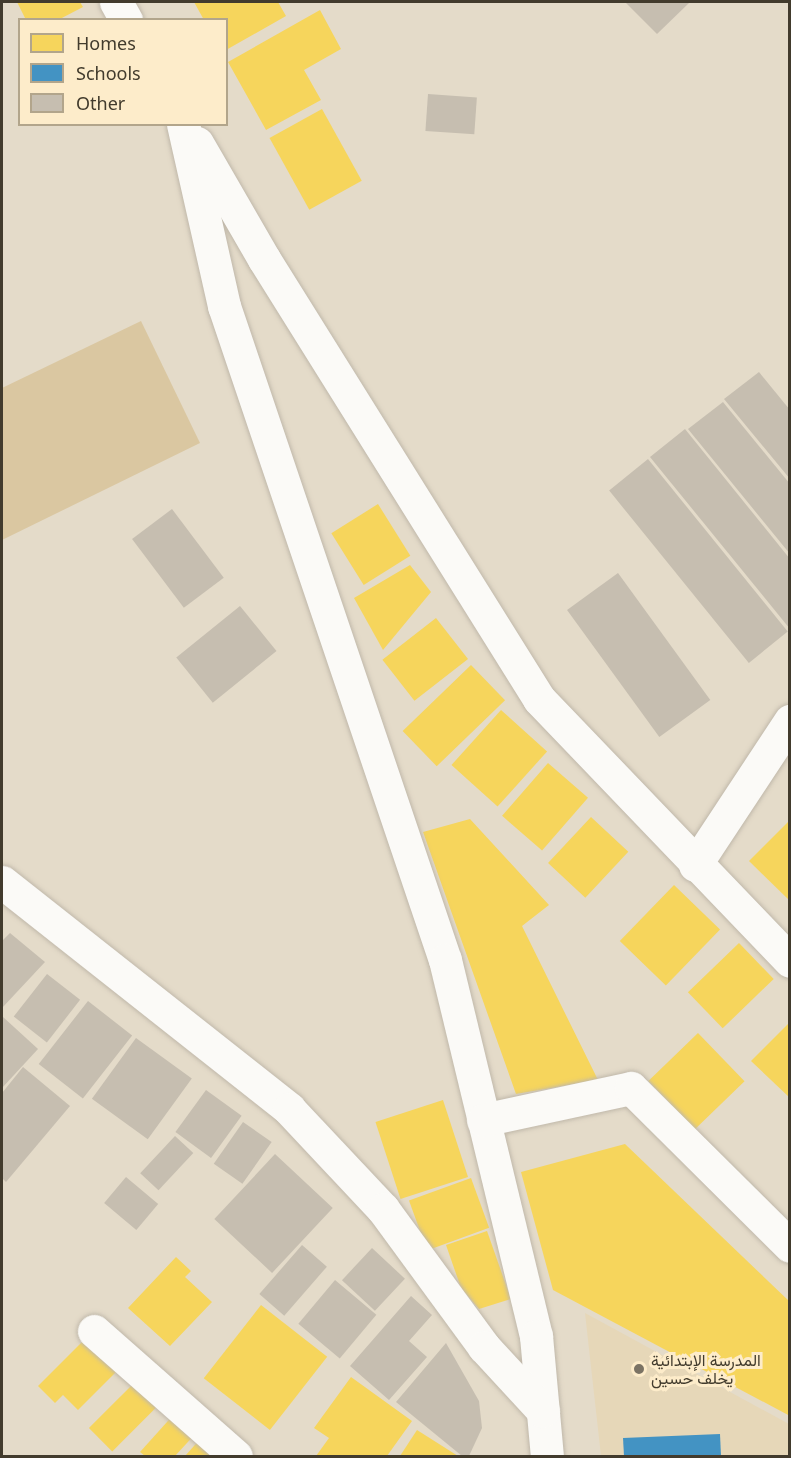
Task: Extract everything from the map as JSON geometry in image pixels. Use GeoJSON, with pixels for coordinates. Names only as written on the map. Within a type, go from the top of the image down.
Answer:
{"type":"FeatureCollection","features":[{"type":"Feature","properties":{"kind":"street"},"geometry":{"type":"LineString","coordinates":[[116,2],[125,18]]}},
{"type":"Feature","properties":{"kind":"street"},"geometry":{"type":"LineString","coordinates":[[185,126],[224,306],[445,960],[536,1336],[547,1456]]}},
{"type":"Feature","properties":{"kind":"street"},"geometry":{"type":"LineString","coordinates":[[186,126],[264,259],[539,699],[789,961]]}},
{"type":"Feature","properties":{"kind":"street"},"geometry":{"type":"LineString","coordinates":[[695,865],[789,721]]}},
{"type":"Feature","properties":{"kind":"street"},"geometry":{"type":"LineString","coordinates":[[2,882],[289,1109],[383,1209],[484,1347],[543,1411]]}},
{"type":"Feature","properties":{"kind":"street"},"geometry":{"type":"LineString","coordinates":[[483,1120],[631,1088],[789,1246]]}},
{"type":"Feature","properties":{"kind":"street"},"geometry":{"type":"LineString","coordinates":[[94,1332],[236,1456]]}},
{"type":"Feature","properties":{"kind":"shaded area"},"geometry":{"type":"Polygon","coordinates":[[[141,321],[200,443],[2,540],[2,388],[141,321]]]}},
{"type":"Feature","properties":{"kind":"shaded area","name":"المدرسة الإبتدائية يخلف حسين"},"geometry":{"type":"Polygon","coordinates":[[[585,1313],[789,1424],[789,1456],[601,1456],[585,1313]]]}},
{"type":"Feature","properties":{"kind":"building: Homes"},"geometry":{"type":"Polygon","coordinates":[[[17,2],[80,2],[83,7],[62,18],[25,18],[17,2]]]}},
{"type":"Feature","properties":{"kind":"building: Homes"},"geometry":{"type":"Polygon","coordinates":[[[194,2],[278,2],[286,16],[228,49],[228,18],[203,18],[194,2]]]}},
{"type":"Feature","properties":{"kind":"building: Homes"},"geometry":{"type":"Polygon","coordinates":[[[320,10],[341,49],[304,70],[321,100],[266,130],[228,62],[320,10]]]}},
{"type":"Feature","properties":{"kind":"building: Homes"},"geometry":{"type":"Polygon","coordinates":[[[322,109],[362,181],[309,210],[270,138],[322,109]]]}},
{"type":"Feature","properties":{"kind":"building: Homes"},"geometry":{"type":"Polygon","coordinates":[[[378,504],[410,556],[364,585],[331,533],[378,504]]]}},
{"type":"Feature","properties":{"kind":"building: Homes"},"geometry":{"type":"Polygon","coordinates":[[[410,565],[431,592],[383,650],[354,598],[410,565]]]}},
{"type":"Feature","properties":{"kind":"building: Homes"},"geometry":{"type":"Polygon","coordinates":[[[436,618],[468,659],[414,701],[382,660],[436,618]]]}},
{"type":"Feature","properties":{"kind":"building: Homes"},"geometry":{"type":"Polygon","coordinates":[[[471,665],[505,700],[437,766],[403,731],[471,665]]]}},
{"type":"Feature","properties":{"kind":"building: Homes"},"geometry":{"type":"Polygon","coordinates":[[[501,710],[547,751],[498,806],[451,765],[501,710]]]}},
{"type":"Feature","properties":{"kind":"building: Homes"},"geometry":{"type":"Polygon","coordinates":[[[548,763],[588,798],[542,851],[502,816],[548,763]]]}},
{"type":"Feature","properties":{"kind":"building: Homes"},"geometry":{"type":"Polygon","coordinates":[[[591,817],[628,852],[585,898],[548,863],[591,817]]]}},
{"type":"Feature","properties":{"kind":"building: Homes"},"geometry":{"type":"Polygon","coordinates":[[[470,819],[549,905],[522,926],[598,1080],[516,1094],[423,832],[470,819]]]}},
{"type":"Feature","properties":{"kind":"building: Homes"},"geometry":{"type":"Polygon","coordinates":[[[790,820],[790,901],[749,861],[790,820]]]}},
{"type":"Feature","properties":{"kind":"building: Homes"},"geometry":{"type":"Polygon","coordinates":[[[674,885],[720,929],[666,986],[620,941],[674,885]]]}},
{"type":"Feature","properties":{"kind":"building: Homes"},"geometry":{"type":"Polygon","coordinates":[[[739,943],[774,979],[723,1028],[688,992],[739,943]]]}},
{"type":"Feature","properties":{"kind":"building: Homes"},"geometry":{"type":"Polygon","coordinates":[[[790,1022],[790,1098],[751,1061],[790,1022]]]}},
{"type":"Feature","properties":{"kind":"building: Homes"},"geometry":{"type":"Polygon","coordinates":[[[698,1033],[745,1081],[695,1129],[648,1081],[698,1033]]]}},
{"type":"Feature","properties":{"kind":"building: Homes"},"geometry":{"type":"Polygon","coordinates":[[[443,1100],[468,1177],[401,1199],[375,1122],[443,1100]]]}},
{"type":"Feature","properties":{"kind":"building: Homes"},"geometry":{"type":"Polygon","coordinates":[[[625,1144],[790,1302],[790,1416],[553,1290],[521,1172],[625,1144]]]}},
{"type":"Feature","properties":{"kind":"building: Homes"},"geometry":{"type":"Polygon","coordinates":[[[471,1178],[489,1228],[427,1250],[409,1201],[471,1178]]]}},
{"type":"Feature","properties":{"kind":"building: Homes"},"geometry":{"type":"Polygon","coordinates":[[[487,1231],[511,1299],[479,1309],[461,1288],[446,1245],[487,1231]]]}},
{"type":"Feature","properties":{"kind":"building: Homes"},"geometry":{"type":"Polygon","coordinates":[[[176,1257],[191,1271],[185,1277],[212,1302],[170,1346],[128,1308],[176,1257]]]}},
{"type":"Feature","properties":{"kind":"building: Homes"},"geometry":{"type":"Polygon","coordinates":[[[261,1305],[327,1357],[270,1430],[204,1378],[261,1305]]]}},
{"type":"Feature","properties":{"kind":"building: Homes"},"geometry":{"type":"Polygon","coordinates":[[[86,1338],[118,1370],[78,1410],[63,1395],[55,1403],[38,1386],[86,1338]]]}},
{"type":"Feature","properties":{"kind":"building: Homes"},"geometry":{"type":"Polygon","coordinates":[[[351,1377],[412,1421],[387,1456],[316,1456],[329,1438],[314,1428],[351,1377]]]}},
{"type":"Feature","properties":{"kind":"building: Homes"},"geometry":{"type":"Polygon","coordinates":[[[137,1380],[160,1403],[112,1451],[89,1428],[137,1380]]]}},
{"type":"Feature","properties":{"kind":"building: Homes"},"geometry":{"type":"Polygon","coordinates":[[[176,1412],[198,1431],[175,1456],[145,1456],[140,1452],[176,1412]]]}},
{"type":"Feature","properties":{"kind":"building: Homes"},"geometry":{"type":"Polygon","coordinates":[[[417,1430],[458,1456],[400,1456],[417,1430]]]}},
{"type":"Feature","properties":{"kind":"building: Homes"},"geometry":{"type":"Polygon","coordinates":[[[202,1437],[216,1449],[210,1456],[185,1456],[202,1437]]]}},
{"type":"Feature","properties":{"kind":"building: Schools"},"geometry":{"type":"Polygon","coordinates":[[[720,1434],[721,1456],[624,1456],[623,1438],[720,1434]]]}},
{"type":"Feature","properties":{"kind":"building: Other"},"geometry":{"type":"Polygon","coordinates":[[[625,2],[690,2],[657,34],[625,2]]]}},
{"type":"Feature","properties":{"kind":"building: Other"},"geometry":{"type":"Polygon","coordinates":[[[428,94],[477,97],[474,134],[425,131],[428,94]]]}},
{"type":"Feature","properties":{"kind":"building: Other"},"geometry":{"type":"Polygon","coordinates":[[[759,372],[790,410],[790,479],[724,399],[759,372]]]}},
{"type":"Feature","properties":{"kind":"building: Other"},"geometry":{"type":"Polygon","coordinates":[[[723,402],[790,484],[790,554],[688,429],[723,402]]]}},
{"type":"Feature","properties":{"kind":"building: Other"},"geometry":{"type":"Polygon","coordinates":[[[685,429],[790,559],[790,629],[650,457],[685,429]]]}},
{"type":"Feature","properties":{"kind":"building: Other"},"geometry":{"type":"Polygon","coordinates":[[[648,459],[788,632],[749,663],[609,490],[648,459]]]}},
{"type":"Feature","properties":{"kind":"building: Other"},"geometry":{"type":"Polygon","coordinates":[[[172,509],[224,578],[184,608],[132,539],[172,509]]]}},
{"type":"Feature","properties":{"kind":"building: Other"},"geometry":{"type":"Polygon","coordinates":[[[618,573],[710,700],[659,737],[567,610],[618,573]]]}},
{"type":"Feature","properties":{"kind":"building: Other"},"geometry":{"type":"Polygon","coordinates":[[[240,606],[277,651],[213,703],[176,658],[240,606]]]}},
{"type":"Feature","properties":{"kind":"building: Other"},"geometry":{"type":"Polygon","coordinates":[[[10,933],[45,962],[2,1008],[2,941],[10,933]]]}},
{"type":"Feature","properties":{"kind":"building: Other"},"geometry":{"type":"Polygon","coordinates":[[[47,974],[80,1000],[47,1042],[14,1017],[47,974]]]}},
{"type":"Feature","properties":{"kind":"building: Other"},"geometry":{"type":"Polygon","coordinates":[[[88,1001],[132,1035],[83,1099],[39,1064],[88,1001]]]}},
{"type":"Feature","properties":{"kind":"building: Other"},"geometry":{"type":"Polygon","coordinates":[[[3,1017],[38,1049],[2,1088],[2,1019],[3,1017]]]}},
{"type":"Feature","properties":{"kind":"building: Other"},"geometry":{"type":"Polygon","coordinates":[[[136,1038],[192,1079],[148,1139],[92,1099],[136,1038]]]}},
{"type":"Feature","properties":{"kind":"building: Other"},"geometry":{"type":"Polygon","coordinates":[[[23,1067],[70,1106],[6,1182],[2,1178],[2,1093],[23,1067]]]}},
{"type":"Feature","properties":{"kind":"building: Other"},"geometry":{"type":"Polygon","coordinates":[[[206,1090],[242,1116],[211,1158],[175,1132],[206,1090]]]}},
{"type":"Feature","properties":{"kind":"building: Other"},"geometry":{"type":"Polygon","coordinates":[[[243,1122],[272,1142],[242,1184],[214,1164],[243,1122]]]}},
{"type":"Feature","properties":{"kind":"building: Other"},"geometry":{"type":"Polygon","coordinates":[[[175,1136],[193,1153],[159,1190],[140,1173],[175,1136]]]}},
{"type":"Feature","properties":{"kind":"building: Other"},"geometry":{"type":"Polygon","coordinates":[[[275,1154],[333,1208],[272,1273],[214,1219],[275,1154]]]}},
{"type":"Feature","properties":{"kind":"building: Other"},"geometry":{"type":"Polygon","coordinates":[[[126,1177],[158,1204],[136,1230],[104,1203],[126,1177]]]}},
{"type":"Feature","properties":{"kind":"building: Other"},"geometry":{"type":"Polygon","coordinates":[[[302,1245],[327,1267],[284,1316],[259,1294],[302,1245]]]}},
{"type":"Feature","properties":{"kind":"building: Other"},"geometry":{"type":"Polygon","coordinates":[[[372,1248],[405,1279],[375,1311],[342,1280],[372,1248]]]}},
{"type":"Feature","properties":{"kind":"building: Other"},"geometry":{"type":"Polygon","coordinates":[[[335,1280],[376,1315],[340,1358],[298,1324],[335,1280]]]}},
{"type":"Feature","properties":{"kind":"building: Other"},"geometry":{"type":"Polygon","coordinates":[[[411,1296],[432,1315],[409,1341],[427,1357],[389,1400],[350,1366],[411,1296]]]}},
{"type":"Feature","properties":{"kind":"building: Other"},"geometry":{"type":"Polygon","coordinates":[[[446,1343],[479,1401],[482,1428],[469,1456],[462,1456],[396,1402],[446,1343]]]}},
{"type":"Feature","properties":{"kind":"place","name":"المدرسة الإبتدائية يخلف حسين"},"geometry":{"type":"Point","coordinates":[639,1369]}}]}
